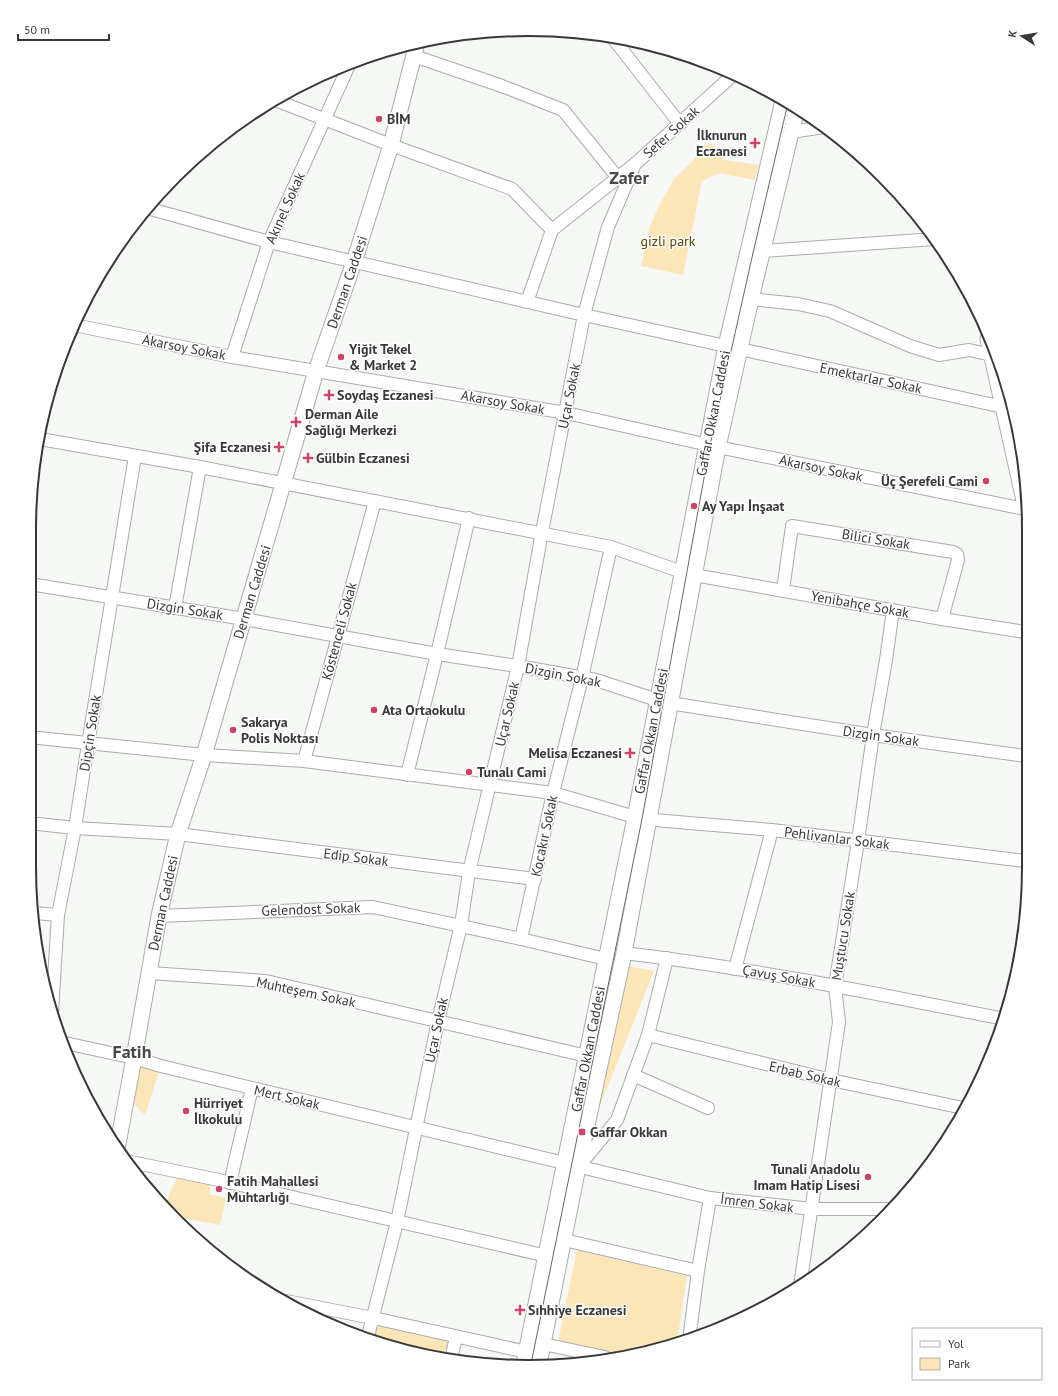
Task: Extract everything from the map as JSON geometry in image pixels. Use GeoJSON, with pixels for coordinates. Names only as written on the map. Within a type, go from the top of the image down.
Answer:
{"type":"FeatureCollection","features":[{"type":"Feature","properties":{"kind":"main road","name":"Derman Caddesi"},"geometry":{"type":"LineString","coordinates":[[119,1140],[150,973],[159,916],[178,834],[204,755],[316,371],[354,262],[391,145],[416,49]]}},
{"type":"Feature","properties":{"kind":"main road","name":"Gaffar Okkan Caddesi"},"geometry":{"type":"LineString","coordinates":[[526,1358],[546,1256],[572,1166],[624,954],[642,819],[663,701],[782,106]]}},
{"type":"Feature","properties":{"kind":"main road","name":"Gaffar Okkan Caddesi"},"geometry":{"type":"LineString","coordinates":[[733,348],[751,299],[795,114]]}},
{"type":"Feature","properties":{"kind":"main road"},"geometry":{"type":"LineString","coordinates":[[997,373],[1003,407],[1014,437]]}},
{"type":"Feature","properties":{"kind":"main road","name":"Gaffar Okkan Caddesi"},"geometry":{"type":"LineString","coordinates":[[540,1360],[564,1240],[572,1166],[587,1056],[606,959],[642,819]]}},
{"type":"Feature","properties":{"kind":"street"},"geometry":{"type":"LineString","coordinates":[[617,44],[680,124]]}},
{"type":"Feature","properties":{"kind":"street"},"geometry":{"type":"LineString","coordinates":[[416,49],[502,86],[563,110],[618,178]]}},
{"type":"Feature","properties":{"kind":"street","name":"Akınel Sokak"},"geometry":{"type":"LineString","coordinates":[[232,357],[269,242],[346,72]]}},
{"type":"Feature","properties":{"kind":"street","name":"Sefer Sokak"},"geometry":{"type":"LineString","coordinates":[[552,230],[635,164],[729,79]]}},
{"type":"Feature","properties":{"kind":"street"},"geometry":{"type":"LineString","coordinates":[[282,103],[391,145],[512,189],[552,230],[527,302]]}},
{"type":"Feature","properties":{"kind":"street"},"geometry":{"type":"LineString","coordinates":[[791,132],[817,129]]}},
{"type":"Feature","properties":{"kind":"street","name":"Uçar Sokak"},"geometry":{"type":"LineString","coordinates":[[369,1333],[397,1222],[438,1021],[460,925],[469,872],[518,666],[584,315],[608,227],[635,164]]}},
{"type":"Feature","properties":{"kind":"street","name":"Emektarlar Sokak"},"geometry":{"type":"LineString","coordinates":[[153,210],[269,242],[354,262],[584,315],[1003,407]]}},
{"type":"Feature","properties":{"kind":"street"},"geometry":{"type":"LineString","coordinates":[[763,251],[928,240]]}},
{"type":"Feature","properties":{"kind":"street"},"geometry":{"type":"LineString","coordinates":[[751,299],[798,304],[830,311],[910,346],[939,355],[969,350],[989,353]]}},
{"type":"Feature","properties":{"kind":"street","name":"Akarsoy Sokak"},"geometry":{"type":"LineString","coordinates":[[80,326],[232,357],[566,413],[713,446],[1021,508]]}},
{"type":"Feature","properties":{"kind":"street","name":"Yenibahçe Sokak"},"geometry":{"type":"LineString","coordinates":[[44,440],[200,466],[284,484],[542,532],[611,547],[688,574],[942,619],[1022,632]]}},
{"type":"Feature","properties":{"kind":"street","name":"Dipçin Sokak"},"geometry":{"type":"LineString","coordinates":[[53,995],[58,915],[75,828],[135,456]]}},
{"type":"Feature","properties":{"kind":"street"},"geometry":{"type":"LineString","coordinates":[[175,608],[200,466]]}},
{"type":"Feature","properties":{"kind":"street","name":"Köstenceli Sokak"},"geometry":{"type":"LineString","coordinates":[[304,761],[374,501]]}},
{"type":"Feature","properties":{"kind":"street"},"geometry":{"type":"LineString","coordinates":[[407,775],[469,518]]}},
{"type":"Feature","properties":{"kind":"street","name":"Bilici Sokak"},"geometry":{"type":"LineString","coordinates":[[782,590],[792,526],[953,552],[957,554],[958,560],[942,619]]}},
{"type":"Feature","properties":{"kind":"street","name":"Kocakır Sokak"},"geometry":{"type":"LineString","coordinates":[[521,939],[553,793],[582,678],[611,547]]}},
{"type":"Feature","properties":{"kind":"street","name":"Dizgin Sokak"},"geometry":{"type":"LineString","coordinates":[[36,585],[244,619],[437,654],[518,666],[596,680],[663,701],[873,735],[1022,756]]}},
{"type":"Feature","properties":{"kind":"street","name":"Muştucu Sokak"},"geometry":{"type":"LineString","coordinates":[[801,1278],[839,1022],[835,986],[893,610]]}},
{"type":"Feature","properties":{"kind":"street","name":"Pehlivanlar Sokak"},"geometry":{"type":"LineString","coordinates":[[36,738],[204,755],[304,761],[553,793],[642,819],[772,830],[1022,861]]}},
{"type":"Feature","properties":{"kind":"street","name":"Edip Sokak"},"geometry":{"type":"LineString","coordinates":[[36,823],[75,828],[178,834],[535,880]]}},
{"type":"Feature","properties":{"kind":"street"},"geometry":{"type":"LineString","coordinates":[[735,969],[772,830]]}},
{"type":"Feature","properties":{"kind":"street","name":"Gelendost Sokak"},"geometry":{"type":"LineString","coordinates":[[159,916],[373,907],[460,925],[606,959]]}},
{"type":"Feature","properties":{"kind":"street"},"geometry":{"type":"LineString","coordinates":[[38,913],[58,915]]}},
{"type":"Feature","properties":{"kind":"street","name":"Çavuş Sokak"},"geometry":{"type":"LineString","coordinates":[[624,954],[667,958],[835,986],[998,1018]]}},
{"type":"Feature","properties":{"kind":"street"},"geometry":{"type":"LineString","coordinates":[[572,1166],[616,1120],[648,1035],[667,958]]}},
{"type":"Feature","properties":{"kind":"street","name":"Muhteşem Sokak"},"geometry":{"type":"LineString","coordinates":[[150,973],[266,981],[587,1056]]}},
{"type":"Feature","properties":{"kind":"street","name":"Erbab Sokak"},"geometry":{"type":"LineString","coordinates":[[648,1035],[831,1080],[959,1107]]}},
{"type":"Feature","properties":{"kind":"street","name":"Mert Sokak"},"geometry":{"type":"LineString","coordinates":[[69,1044],[134,1058],[161,1066],[572,1166]]}},
{"type":"Feature","properties":{"kind":"street"},"geometry":{"type":"LineString","coordinates":[[633,1075],[708,1108]]}},
{"type":"Feature","properties":{"kind":"street"},"geometry":{"type":"LineString","coordinates":[[230,1183],[252,1088]]}},
{"type":"Feature","properties":{"kind":"street"},"geometry":{"type":"LineString","coordinates":[[135,1163],[230,1183],[546,1256]]}},
{"type":"Feature","properties":{"kind":"street","name":"İmren Sokak"},"geometry":{"type":"LineString","coordinates":[[572,1166],[710,1198],[812,1210],[884,1209]]}},
{"type":"Feature","properties":{"kind":"street"},"geometry":{"type":"LineString","coordinates":[[690,1333],[710,1198]]}},
{"type":"Feature","properties":{"kind":"street"},"geometry":{"type":"LineString","coordinates":[[564,1240],[698,1272]]}},
{"type":"Feature","properties":{"kind":"street"},"geometry":{"type":"LineString","coordinates":[[301,1304],[373,1318],[456,1337],[526,1358]]}},
{"type":"Feature","properties":{"kind":"street"},"geometry":{"type":"LineString","coordinates":[[452,1354],[456,1337]]}},
{"type":"Feature","properties":{"kind":"street"},"geometry":{"type":"LineString","coordinates":[[543,1344],[597,1355]]}},
{"type":"Feature","properties":{"kind":"green space","name":"gizli park"},"geometry":{"type":"Polygon","coordinates":[[[711,143],[724,160],[759,165],[754,180],[719,173],[702,181],[683,275],[641,266],[650,226],[674,179],[693,161],[702,146],[711,143]]]}},
{"type":"Feature","properties":{"kind":"green space"},"geometry":{"type":"Polygon","coordinates":[[[628,966],[654,971],[597,1113],[628,966]]]}},
{"type":"Feature","properties":{"kind":"green space"},"geometry":{"type":"Polygon","coordinates":[[[134,1058],[161,1066],[145,1115],[127,1097],[134,1058]]]}},
{"type":"Feature","properties":{"kind":"green space"},"geometry":{"type":"Polygon","coordinates":[[[180,1172],[212,1178],[209,1194],[226,1198],[220,1225],[182,1217],[167,1202],[180,1172]]]}},
{"type":"Feature","properties":{"kind":"green space"},"geometry":{"type":"Polygon","coordinates":[[[577,1250],[687,1276],[678,1337],[614,1353],[558,1342],[577,1250]]]}},
{"type":"Feature","properties":{"kind":"green space"},"geometry":{"type":"Polygon","coordinates":[[[378,1319],[449,1335],[445,1353],[401,1343],[375,1335],[378,1319]]]}},
{"type":"Feature","properties":{"kind":"tram line"},"geometry":{"type":"LineString","coordinates":[[532,1360],[642,819],[710,445],[787,109]]}},
{"type":"Feature","properties":{"kind":"place","name":"BİM"},"geometry":{"type":"Point","coordinates":[379,119]}},
{"type":"Feature","properties":{"kind":"place","name":"İlknurun Eczanesi"},"geometry":{"type":"Point","coordinates":[755,143]}},
{"type":"Feature","properties":{"kind":"place","name":"Yiğit Tekel & Market 2"},"geometry":{"type":"Point","coordinates":[341,357]}},
{"type":"Feature","properties":{"kind":"place","name":"Soydaş Eczanesi"},"geometry":{"type":"Point","coordinates":[329,395]}},
{"type":"Feature","properties":{"kind":"place","name":"Derman Aile Sağlığı Merkezi"},"geometry":{"type":"Point","coordinates":[296,422]}},
{"type":"Feature","properties":{"kind":"place","name":"Şifa Eczanesi"},"geometry":{"type":"Point","coordinates":[279,447]}},
{"type":"Feature","properties":{"kind":"place","name":"Gülbin Eczanesi"},"geometry":{"type":"Point","coordinates":[308,458]}},
{"type":"Feature","properties":{"kind":"place","name":"Üç Şerefeli Cami"},"geometry":{"type":"Point","coordinates":[986,481]}},
{"type":"Feature","properties":{"kind":"place","name":"Ay Yapı İnşaat"},"geometry":{"type":"Point","coordinates":[694,506]}},
{"type":"Feature","properties":{"kind":"place","name":"Ata Ortaokulu"},"geometry":{"type":"Point","coordinates":[374,710]}},
{"type":"Feature","properties":{"kind":"place","name":"Sakarya Polis Noktası"},"geometry":{"type":"Point","coordinates":[233,730]}},
{"type":"Feature","properties":{"kind":"place","name":"Melisa Eczanesi"},"geometry":{"type":"Point","coordinates":[630,753]}},
{"type":"Feature","properties":{"kind":"place","name":"Tunalı Cami"},"geometry":{"type":"Point","coordinates":[469,772]}},
{"type":"Feature","properties":{"kind":"place","name":"Hürriyet İlkokulu"},"geometry":{"type":"Point","coordinates":[186,1111]}},
{"type":"Feature","properties":{"kind":"place","name":"Gaffar Okkan"},"geometry":{"type":"Point","coordinates":[582,1132]}},
{"type":"Feature","properties":{"kind":"place","name":"Tunali Anadolu Imam Hatip Lisesi"},"geometry":{"type":"Point","coordinates":[868,1177]}},
{"type":"Feature","properties":{"kind":"place","name":"Fatih Mahallesi Muhtarlığı"},"geometry":{"type":"Point","coordinates":[219,1189]}},
{"type":"Feature","properties":{"kind":"place","name":"Sıhhiye Eczanesi"},"geometry":{"type":"Point","coordinates":[520,1310]}},
{"type":"Feature","properties":{"kind":"district","name":"Zafer"},"geometry":{"type":"Point","coordinates":[629,178]}},
{"type":"Feature","properties":{"kind":"district","name":"Fatih"},"geometry":{"type":"Point","coordinates":[132,1052]}}]}
